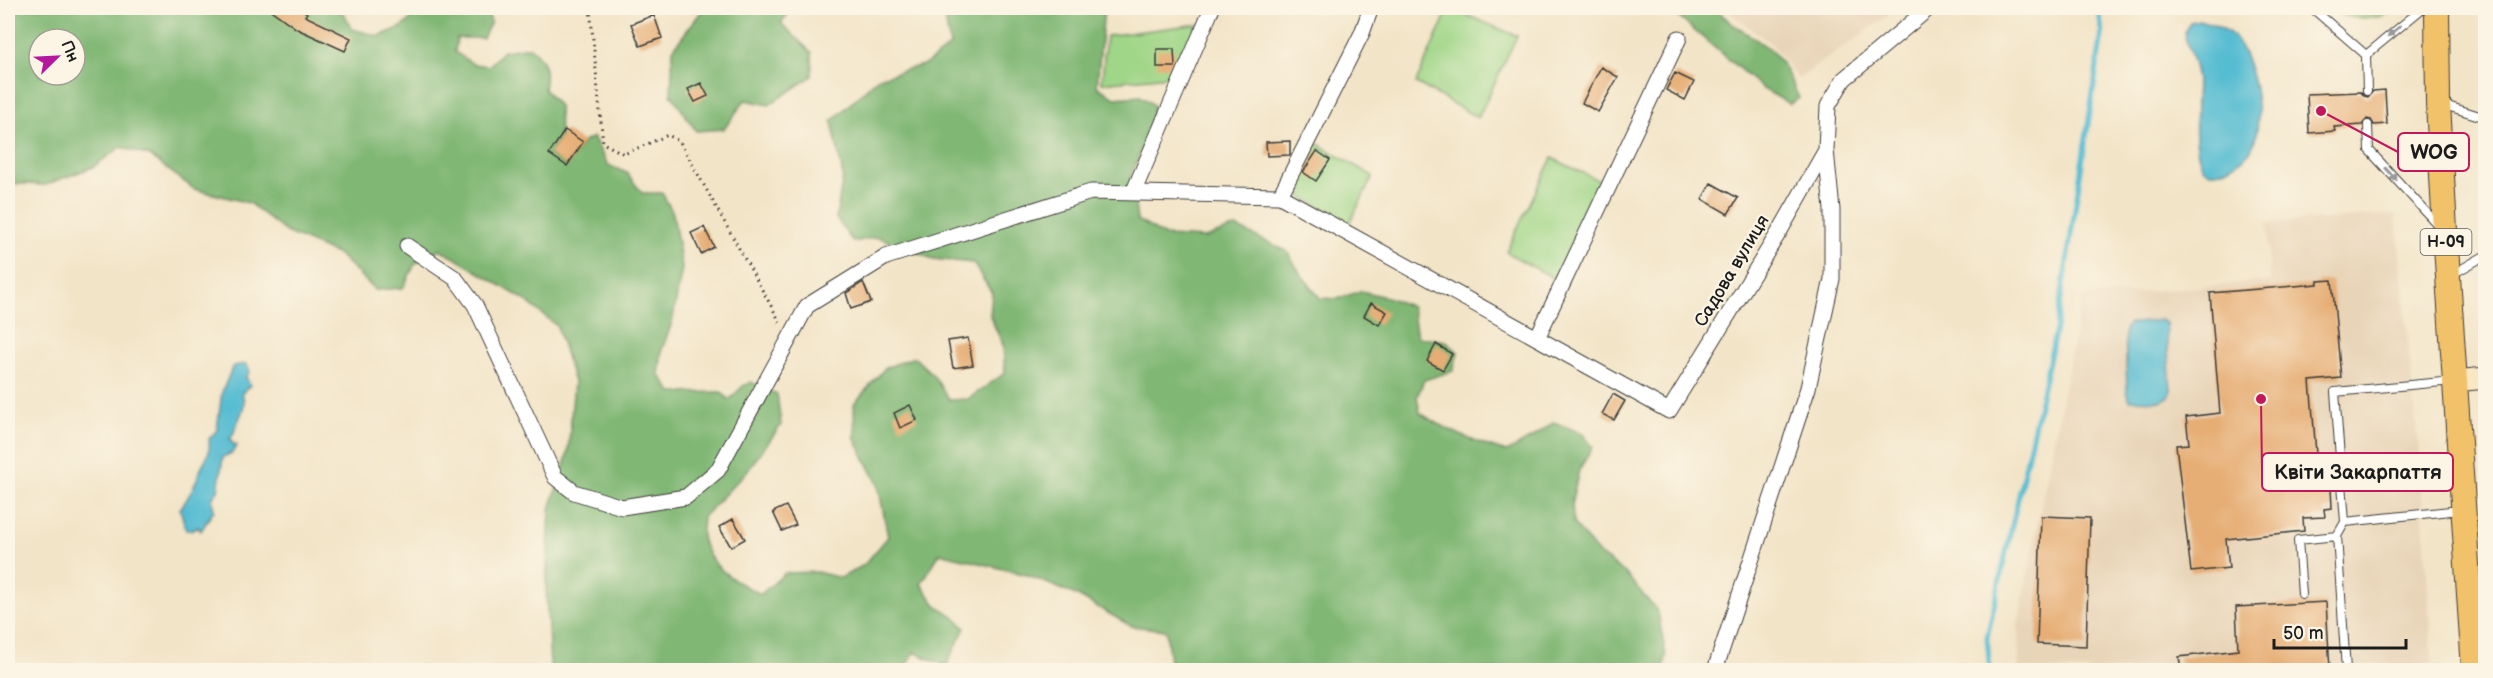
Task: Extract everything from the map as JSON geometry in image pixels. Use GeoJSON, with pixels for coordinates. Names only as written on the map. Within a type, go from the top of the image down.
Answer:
{"type":"FeatureCollection","features":[{"type":"Feature","properties":{"kind":"main road","name":"Н-09"},"geometry":{"type":"LineString","coordinates":[[2424,8],[2437,19],[2438,103],[2445,231],[2474,670]]}},
{"type":"Feature","properties":{"kind":"main road"},"geometry":{"type":"LineString","coordinates":[[2455,381],[2486,378]]}},
{"type":"Feature","properties":{"kind":"street"},"geometry":{"type":"LineString","coordinates":[[1134,193],[1212,8]]}},
{"type":"Feature","properties":{"kind":"street"},"geometry":{"type":"LineString","coordinates":[[1280,196],[1362,33],[1371,8]]}},
{"type":"Feature","properties":{"kind":"street"},"geometry":{"type":"LineString","coordinates":[[1715,670],[1808,388],[1830,290],[1832,210],[1826,150],[1828,105],[1844,79],[1929,8]]}},
{"type":"Feature","properties":{"kind":"street"},"geometry":{"type":"LineString","coordinates":[[407,246],[455,278],[475,305],[555,477],[574,492],[622,507],[686,497],[718,470],[807,306],[886,258],[1091,192],[1280,196],[1537,338],[1679,38]]}},
{"type":"Feature","properties":{"kind":"street","name":"Садова вулиця"},"geometry":{"type":"LineString","coordinates":[[1537,338],[1669,411],[1826,150]]}},
{"type":"Feature","properties":{"kind":"lane"},"geometry":{"type":"LineString","coordinates":[[2312,8],[2366,56],[2367,91]]}},
{"type":"Feature","properties":{"kind":"lane"},"geometry":{"type":"LineString","coordinates":[[2366,56],[2424,8]]}},
{"type":"Feature","properties":{"kind":"lane"},"geometry":{"type":"LineString","coordinates":[[2438,103],[2486,118]]}},
{"type":"Feature","properties":{"kind":"lane"},"geometry":{"type":"LineString","coordinates":[[2368,125],[2369,150],[2445,231]]}},
{"type":"Feature","properties":{"kind":"lane"},"geometry":{"type":"LineString","coordinates":[[2449,276],[2486,255]]}},
{"type":"Feature","properties":{"kind":"lane"},"geometry":{"type":"LineString","coordinates":[[2346,670],[2337,536],[2345,522],[2335,392],[2455,381]]}},
{"type":"Feature","properties":{"kind":"lane"},"geometry":{"type":"LineString","coordinates":[[2345,522],[2463,509]]}},
{"type":"Feature","properties":{"kind":"lane"},"geometry":{"type":"LineString","coordinates":[[2302,594],[2298,540],[2337,536]]}},
{"type":"Feature","properties":{"kind":"path"},"geometry":{"type":"LineString","coordinates":[[590,8],[603,143],[624,154],[668,135],[680,142],[789,338]]}},
{"type":"Feature","properties":{"kind":"shaded area"},"geometry":{"type":"Polygon","coordinates":[[[1727,8],[1899,8],[1798,79],[1773,45],[1735,17],[1727,8]]]}},
{"type":"Feature","properties":{"kind":"shaded area"},"geometry":{"type":"Polygon","coordinates":[[[2396,214],[2419,454],[2433,670],[2019,670],[2018,624],[2082,297],[2270,281],[2267,223],[2396,214]]]}},
{"type":"Feature","properties":{"kind":"green space"},"geometry":{"type":"Polygon","coordinates":[[[8,8],[332,8],[344,13],[352,29],[379,36],[402,27],[423,8],[486,8],[491,22],[483,38],[457,38],[455,52],[473,64],[489,66],[503,51],[530,47],[544,66],[546,76],[544,89],[559,106],[560,138],[549,154],[567,166],[583,142],[593,137],[608,165],[627,173],[642,193],[662,193],[673,213],[682,268],[672,323],[662,349],[659,374],[672,393],[721,392],[729,400],[743,386],[751,382],[777,394],[781,425],[747,471],[703,517],[702,529],[705,547],[716,565],[742,585],[761,594],[785,573],[817,572],[841,578],[864,565],[888,537],[878,484],[855,439],[854,404],[885,368],[914,357],[934,376],[949,400],[968,399],[1005,373],[1003,345],[990,316],[992,293],[973,263],[933,259],[878,237],[853,242],[836,218],[843,176],[832,121],[878,78],[926,64],[950,46],[945,17],[928,8],[1104,8],[1097,86],[1115,98],[1140,96],[1154,105],[1146,141],[1131,175],[1137,220],[1165,236],[1205,238],[1236,227],[1287,251],[1300,273],[1320,298],[1337,299],[1361,291],[1390,298],[1412,307],[1417,337],[1446,341],[1458,352],[1453,371],[1424,380],[1417,397],[1420,413],[1451,431],[1507,452],[1554,422],[1582,433],[1593,447],[1579,470],[1572,500],[1573,523],[1599,554],[1625,573],[1658,612],[1666,656],[1664,670],[1171,670],[1166,630],[1131,626],[1076,595],[1027,575],[940,553],[921,584],[936,605],[953,616],[965,628],[946,666],[914,652],[905,670],[881,670],[867,667],[865,670],[559,670],[550,665],[546,590],[550,509],[568,453],[574,382],[557,326],[525,300],[440,249],[415,264],[403,288],[375,290],[339,255],[286,232],[249,203],[194,189],[150,156],[121,147],[93,167],[45,185],[8,183],[8,8]]]}},
{"type":"Feature","properties":{"kind":"green space"},"geometry":{"type":"Polygon","coordinates":[[[704,8],[800,8],[792,9],[781,23],[812,53],[812,76],[769,105],[745,100],[724,129],[696,131],[671,94],[673,49],[704,8]]]}},
{"type":"Feature","properties":{"kind":"green space"},"geometry":{"type":"Polygon","coordinates":[[[1449,8],[1517,36],[1478,118],[1416,83],[1449,8]]]}},
{"type":"Feature","properties":{"kind":"green space"},"geometry":{"type":"Polygon","coordinates":[[[1668,8],[1716,8],[1728,20],[1774,54],[1799,98],[1790,104],[1763,89],[1668,8]]]}},
{"type":"Feature","properties":{"kind":"green space"},"geometry":{"type":"Polygon","coordinates":[[[2328,8],[2393,8],[2392,12],[2385,15],[2359,18],[2342,15],[2328,8]]]}},
{"type":"Feature","properties":{"kind":"green space"},"geometry":{"type":"Polygon","coordinates":[[[1199,24],[1178,75],[1102,83],[1106,36],[1199,24]]]}},
{"type":"Feature","properties":{"kind":"green space"},"geometry":{"type":"Polygon","coordinates":[[[1316,143],[1373,176],[1349,224],[1291,190],[1316,143]]]}},
{"type":"Feature","properties":{"kind":"green space"},"geometry":{"type":"Polygon","coordinates":[[[1552,158],[1604,183],[1557,280],[1506,252],[1552,158]]]}},
{"type":"Feature","properties":{"kind":"water"},"geometry":{"type":"Polygon","coordinates":[[[2199,20],[2225,30],[2240,46],[2253,80],[2257,100],[2256,137],[2250,151],[2240,161],[2222,171],[2210,172],[2203,168],[2197,145],[2197,81],[2184,32],[2191,22],[2199,20]]]}},
{"type":"Feature","properties":{"kind":"water"},"geometry":{"type":"Polygon","coordinates":[[[2161,320],[2166,323],[2170,396],[2161,401],[2130,400],[2127,391],[2125,330],[2129,324],[2161,320]]]}},
{"type":"Feature","properties":{"kind":"water"},"geometry":{"type":"Polygon","coordinates":[[[246,364],[250,371],[246,377],[250,385],[242,393],[243,410],[230,439],[233,444],[237,445],[232,453],[223,457],[218,490],[212,499],[214,510],[201,531],[198,527],[186,530],[180,509],[192,491],[208,455],[209,439],[217,430],[222,392],[233,366],[246,364]]]}},
{"type":"Feature","properties":{"kind":"building"},"geometry":{"type":"Polygon","coordinates":[[[268,8],[300,8],[307,13],[305,16],[351,38],[345,51],[297,29],[268,8]]]}},
{"type":"Feature","properties":{"kind":"building"},"geometry":{"type":"Polygon","coordinates":[[[654,15],[662,38],[640,46],[631,24],[654,15]]]}},
{"type":"Feature","properties":{"kind":"building"},"geometry":{"type":"Polygon","coordinates":[[[1157,49],[1174,49],[1175,67],[1157,67],[1157,49]]]}},
{"type":"Feature","properties":{"kind":"building"},"geometry":{"type":"Polygon","coordinates":[[[1601,67],[1618,77],[1598,112],[1582,103],[1601,67]]]}},
{"type":"Feature","properties":{"kind":"building"},"geometry":{"type":"Polygon","coordinates":[[[1675,73],[1694,82],[1685,100],[1666,90],[1675,73]]]}},
{"type":"Feature","properties":{"kind":"building"},"geometry":{"type":"Polygon","coordinates":[[[701,83],[708,96],[695,102],[688,89],[701,83]]]}},
{"type":"Feature","properties":{"kind":"building"},"geometry":{"type":"Polygon","coordinates":[[[2385,90],[2387,124],[2374,125],[2371,120],[2367,119],[2362,125],[2334,127],[2335,131],[2309,133],[2307,94],[2361,92],[2368,97],[2373,91],[2385,90]]]}},
{"type":"Feature","properties":{"kind":"building"},"geometry":{"type":"Polygon","coordinates":[[[565,130],[583,142],[567,166],[549,154],[565,130]]]}},
{"type":"Feature","properties":{"kind":"building"},"geometry":{"type":"Polygon","coordinates":[[[1290,141],[1290,155],[1267,156],[1266,142],[1290,141]]]}},
{"type":"Feature","properties":{"kind":"building"},"geometry":{"type":"Polygon","coordinates":[[[1317,151],[1330,160],[1316,181],[1303,172],[1317,151]]]}},
{"type":"Feature","properties":{"kind":"building"},"geometry":{"type":"Polygon","coordinates":[[[1711,183],[1738,198],[1728,214],[1702,199],[1711,183]]]}},
{"type":"Feature","properties":{"kind":"building"},"geometry":{"type":"Polygon","coordinates":[[[704,227],[714,247],[701,254],[691,233],[704,227]]]}},
{"type":"Feature","properties":{"kind":"building"},"geometry":{"type":"Polygon","coordinates":[[[2332,280],[2341,378],[2310,381],[2319,489],[2331,488],[2332,508],[2324,509],[2325,517],[2303,518],[2304,531],[2226,539],[2229,568],[2191,572],[2176,445],[2189,444],[2186,417],[2220,413],[2210,293],[2318,284],[2318,281],[2332,280]]]}},
{"type":"Feature","properties":{"kind":"building"},"geometry":{"type":"Polygon","coordinates":[[[863,282],[871,302],[851,309],[846,293],[863,282]]]}},
{"type":"Feature","properties":{"kind":"building"},"geometry":{"type":"Polygon","coordinates":[[[1371,303],[1387,312],[1379,325],[1364,316],[1371,303]]]}},
{"type":"Feature","properties":{"kind":"building"},"geometry":{"type":"Polygon","coordinates":[[[968,338],[973,365],[953,368],[948,341],[968,338]]]}},
{"type":"Feature","properties":{"kind":"building"},"geometry":{"type":"Polygon","coordinates":[[[1436,344],[1452,354],[1443,370],[1427,361],[1436,344]]]}},
{"type":"Feature","properties":{"kind":"building"},"geometry":{"type":"Polygon","coordinates":[[[1613,394],[1625,401],[1614,420],[1602,414],[1613,394]]]}},
{"type":"Feature","properties":{"kind":"building"},"geometry":{"type":"Polygon","coordinates":[[[910,405],[917,420],[900,428],[894,413],[910,405]]]}},
{"type":"Feature","properties":{"kind":"building"},"geometry":{"type":"Polygon","coordinates":[[[786,506],[796,525],[782,531],[773,512],[786,506]]]}},
{"type":"Feature","properties":{"kind":"building"},"geometry":{"type":"Polygon","coordinates":[[[2041,516],[2090,518],[2086,646],[2037,644],[2041,516]]]}},
{"type":"Feature","properties":{"kind":"building"},"geometry":{"type":"Polygon","coordinates":[[[733,519],[745,539],[731,547],[719,527],[733,519]]]}},
{"type":"Feature","properties":{"kind":"building"},"geometry":{"type":"Polygon","coordinates":[[[2326,602],[2330,670],[2181,670],[2179,657],[2238,650],[2236,607],[2326,602]]]}},
{"type":"Feature","properties":{"kind":"waterway"},"geometry":{"type":"LineString","coordinates":[[1990,670],[1987,637],[2057,325],[2102,34],[2099,8]]}},
{"type":"Feature","properties":{"kind":"place","name":"WOG"},"geometry":{"type":"Point","coordinates":[2321,111]}},
{"type":"Feature","properties":{"kind":"place","name":"Квіти Закарпаття"},"geometry":{"type":"Point","coordinates":[2261,399]}}]}
